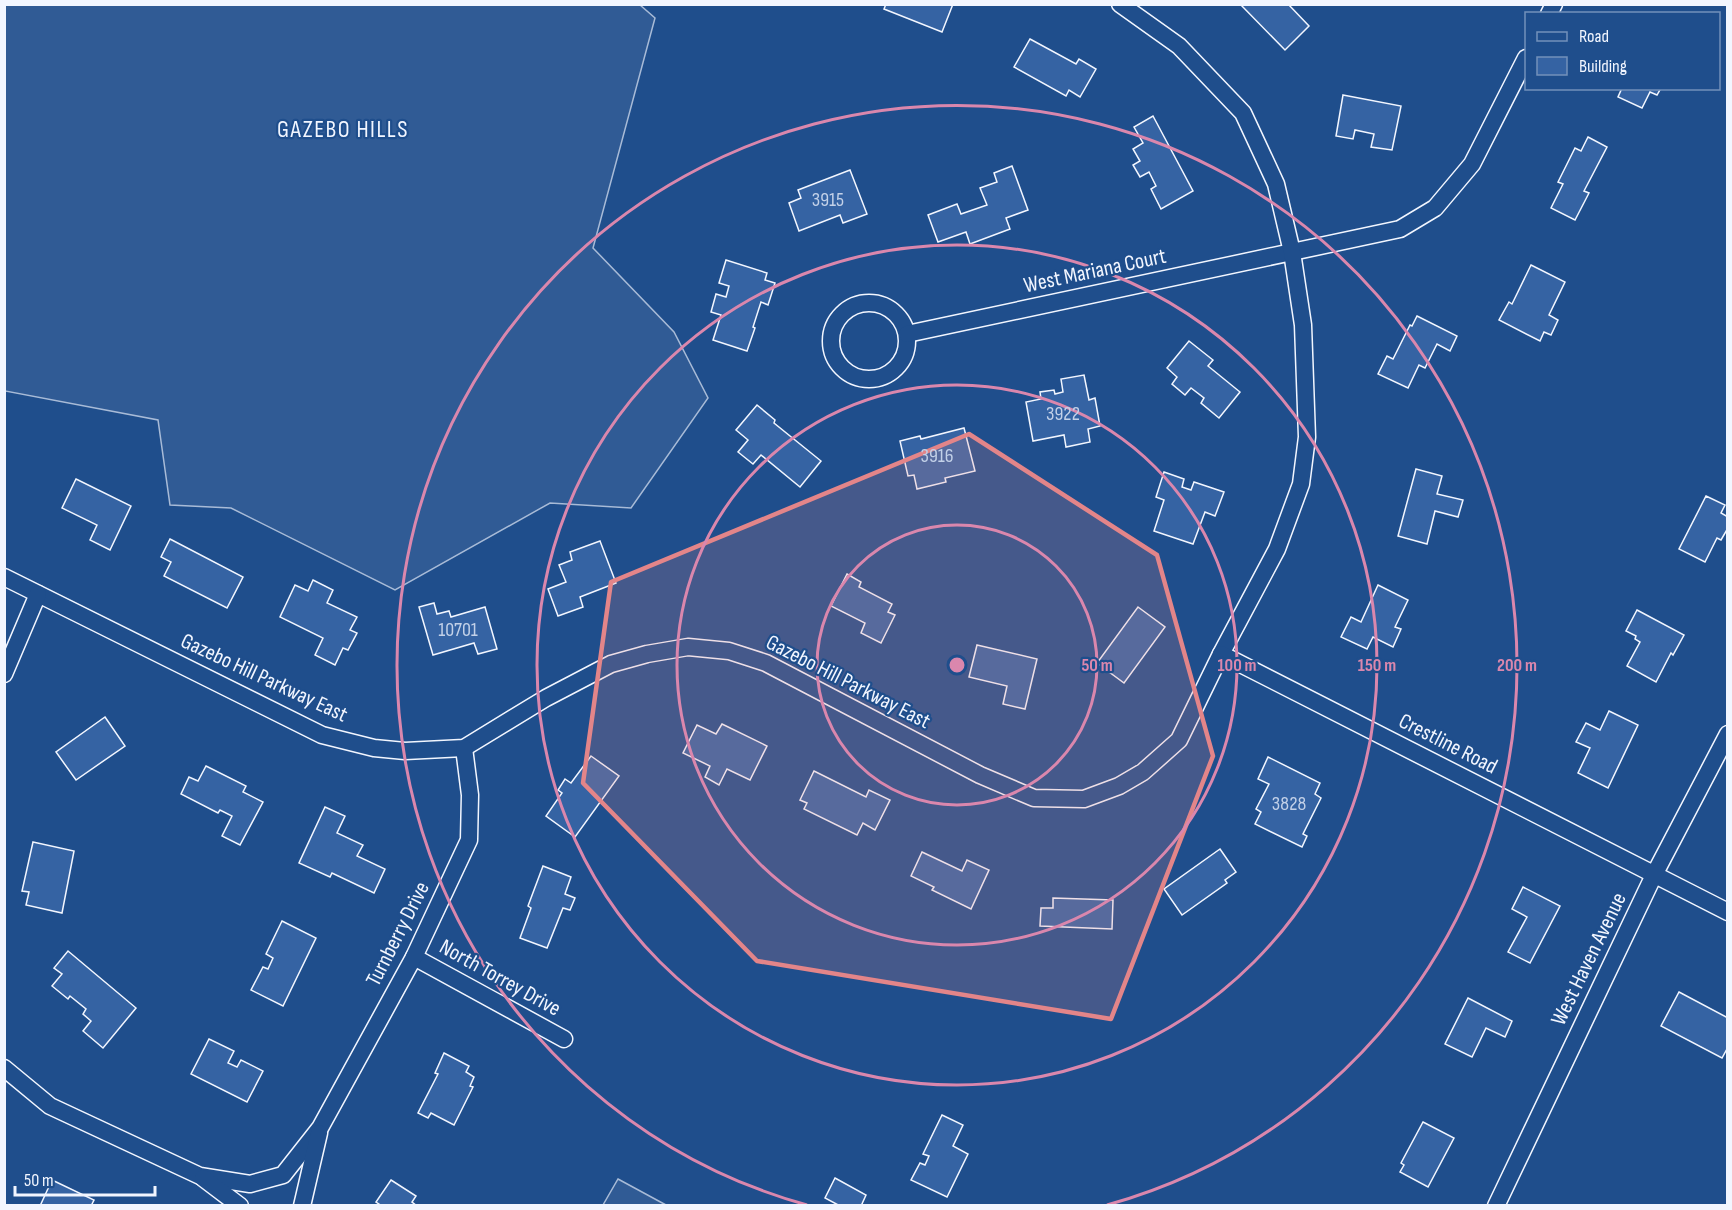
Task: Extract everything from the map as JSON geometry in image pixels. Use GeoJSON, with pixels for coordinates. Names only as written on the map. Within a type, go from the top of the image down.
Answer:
{"type":"FeatureCollection","features":[{"type":"Feature","properties":{"kind":"street","name":"Gazebo Hill Parkway East"},"geometry":{"type":"LineString","coordinates":[[4,577],[322,735],[374,748],[405,751],[464,748],[546,698],[611,664],[647,654],[687,647],[729,651],[766,663],[980,775],[1034,798],[1084,799],[1119,786],[1143,772],[1179,740],[1221,654],[1277,549],[1301,484],[1307,437],[1303,325],[1292,252],[1276,184],[1243,113],[1179,46],[1120,4]]}},
{"type":"Feature","properties":{"kind":"street","name":"West Mariana Court"},"geometry":{"type":"LineString","coordinates":[[907,334],[1400,228],[1435,208],[1472,164],[1525,62]]}},
{"type":"Feature","properties":{"kind":"street"},"geometry":{"type":"LineString","coordinates":[[869,303],[882,305],[894,311],[903,321],[907,334],[908,346],[898,368],[876,379],[864,380],[853,376],[839,364],[832,348],[831,334],[836,322],[856,305],[869,303]]}},
{"type":"Feature","properties":{"kind":"street"},"geometry":{"type":"LineString","coordinates":[[4,674],[38,594]]}},
{"type":"Feature","properties":{"kind":"street","name":"Crestline Road"},"geometry":{"type":"LineString","coordinates":[[1221,654],[1728,912]]}},
{"type":"Feature","properties":{"kind":"street","name":"West Haven Avenue"},"geometry":{"type":"LineString","coordinates":[[1496,1206],[1654,875],[1728,734]]}},
{"type":"Feature","properties":{"kind":"street","name":"Turnberry Drive"},"geometry":{"type":"LineString","coordinates":[[200,1176],[250,1184],[283,1175],[320,1128],[414,957],[469,840],[470,795],[464,748]]}},
{"type":"Feature","properties":{"kind":"street","name":"North Torrey Drive"},"geometry":{"type":"LineString","coordinates":[[414,957],[564,1040]]}},
{"type":"Feature","properties":{"kind":"street","name":"Turnberry Drive"},"geometry":{"type":"LineString","coordinates":[[4,1068],[50,1106],[200,1176],[240,1206]]}},
{"type":"Feature","properties":{"kind":"street","name":"Turnberry Drive"},"geometry":{"type":"LineString","coordinates":[[302,1206],[320,1128]]}},
{"type":"Feature","properties":{"kind":"highlighted area"},"geometry":{"type":"Polygon","coordinates":[[[969,434],[1157,555],[1213,756],[1111,1019],[757,961],[583,783],[611,582],[969,434]]]}},
{"type":"Feature","properties":{"kind":"shaded area"},"geometry":{"type":"Polygon","coordinates":[[[4,5],[640,5],[655,18],[593,248],[674,332],[708,398],[631,508],[550,503],[395,590],[231,508],[170,505],[158,420],[5,391],[4,5]]]}},
{"type":"Feature","properties":{"kind":"shaded area"},"geometry":{"type":"Polygon","coordinates":[[[618,1179],[666,1205],[603,1205],[618,1179]]]}},
{"type":"Feature","properties":{"kind":"building"},"geometry":{"type":"Polygon","coordinates":[[[886,4],[953,4],[942,32],[884,9],[886,4]]]}},
{"type":"Feature","properties":{"kind":"building"},"geometry":{"type":"Polygon","coordinates":[[[1240,4],[1288,4],[1309,26],[1285,50],[1240,4]]]}},
{"type":"Feature","properties":{"kind":"building"},"geometry":{"type":"Polygon","coordinates":[[[1030,39],[1076,64],[1079,59],[1096,69],[1080,97],[1069,90],[1066,96],[1014,67],[1030,39]]]}},
{"type":"Feature","properties":{"kind":"building"},"geometry":{"type":"Polygon","coordinates":[[[1621,90],[1660,90],[1657,95],[1650,92],[1642,108],[1618,97],[1621,90]]]}},
{"type":"Feature","properties":{"kind":"building"},"geometry":{"type":"Polygon","coordinates":[[[1343,95],[1401,106],[1392,150],[1371,147],[1374,134],[1355,130],[1353,139],[1336,136],[1343,95]]]}},
{"type":"Feature","properties":{"kind":"building"},"geometry":{"type":"Polygon","coordinates":[[[1153,116],[1193,191],[1161,209],[1151,189],[1156,186],[1149,172],[1140,177],[1133,165],[1140,161],[1133,149],[1143,143],[1134,127],[1153,116]]]}},
{"type":"Feature","properties":{"kind":"building"},"geometry":{"type":"Polygon","coordinates":[[[1588,137],[1607,147],[1584,191],[1589,193],[1575,220],[1551,208],[1563,184],[1558,182],[1575,148],[1581,151],[1588,137]]]}},
{"type":"Feature","properties":{"kind":"building"},"geometry":{"type":"Polygon","coordinates":[[[1012,166],[1028,210],[1006,218],[1010,229],[970,244],[966,232],[938,242],[928,215],[957,204],[961,214],[987,205],[980,188],[997,182],[994,173],[1012,166]]]}},
{"type":"Feature","properties":{"kind":"building"},"geometry":{"type":"Polygon","coordinates":[[[850,170],[867,214],[843,223],[840,215],[799,231],[789,203],[801,198],[798,190],[850,170]]]}},
{"type":"Feature","properties":{"kind":"building"},"geometry":{"type":"Polygon","coordinates":[[[726,260],[767,273],[765,280],[775,283],[768,305],[761,302],[747,351],[713,340],[721,315],[711,312],[716,294],[726,297],[729,286],[719,283],[726,260]]]}},
{"type":"Feature","properties":{"kind":"building"},"geometry":{"type":"Polygon","coordinates":[[[1531,265],[1565,282],[1549,315],[1558,320],[1551,335],[1544,332],[1540,341],[1499,320],[1509,302],[1512,304],[1531,265]]]}},
{"type":"Feature","properties":{"kind":"building"},"geometry":{"type":"Polygon","coordinates":[[[1417,316],[1457,336],[1450,351],[1437,344],[1425,368],[1419,365],[1408,388],[1378,374],[1387,356],[1393,359],[1417,316]]]}},
{"type":"Feature","properties":{"kind":"building"},"geometry":{"type":"Polygon","coordinates":[[[1189,341],[1213,360],[1208,366],[1240,392],[1219,418],[1201,403],[1204,398],[1191,388],[1185,395],[1172,384],[1177,377],[1167,368],[1189,341]]]}},
{"type":"Feature","properties":{"kind":"building"},"geometry":{"type":"Polygon","coordinates":[[[1084,375],[1089,400],[1095,398],[1100,426],[1088,429],[1090,442],[1066,447],[1064,435],[1033,441],[1026,402],[1041,399],[1040,392],[1054,390],[1055,394],[1063,392],[1061,379],[1084,375]]]}},
{"type":"Feature","properties":{"kind":"building"},"geometry":{"type":"Polygon","coordinates":[[[757,405],[775,420],[774,423],[821,461],[800,487],[761,455],[753,464],[738,452],[748,440],[736,430],[757,405]]]}},
{"type":"Feature","properties":{"kind":"building"},"geometry":{"type":"Polygon","coordinates":[[[964,428],[975,471],[945,478],[946,482],[917,489],[914,475],[908,476],[900,441],[920,436],[921,439],[964,428]]]}},
{"type":"Feature","properties":{"kind":"building"},"geometry":{"type":"Polygon","coordinates":[[[1416,469],[1442,476],[1437,494],[1463,500],[1458,517],[1435,511],[1427,544],[1398,536],[1416,469]]]}},
{"type":"Feature","properties":{"kind":"building"},"geometry":{"type":"Polygon","coordinates":[[[1164,472],[1184,479],[1182,487],[1191,490],[1194,482],[1224,492],[1215,516],[1205,512],[1193,544],[1154,531],[1164,500],[1156,497],[1164,472]]]}},
{"type":"Feature","properties":{"kind":"building"},"geometry":{"type":"Polygon","coordinates":[[[76,479],[131,506],[110,550],[90,540],[97,525],[62,508],[76,479]]]}},
{"type":"Feature","properties":{"kind":"building"},"geometry":{"type":"Polygon","coordinates":[[[1706,496],[1725,505],[1721,513],[1728,517],[1728,528],[1721,540],[1717,538],[1705,562],[1679,549],[1706,496]]]}},
{"type":"Feature","properties":{"kind":"building"},"geometry":{"type":"Polygon","coordinates":[[[170,539],[243,577],[227,608],[164,576],[171,562],[161,557],[170,539]]]}},
{"type":"Feature","properties":{"kind":"building"},"geometry":{"type":"Polygon","coordinates":[[[600,541],[616,583],[580,597],[583,607],[558,616],[548,589],[566,582],[559,565],[572,560],[570,552],[600,541]]]}},
{"type":"Feature","properties":{"kind":"building"},"geometry":{"type":"Polygon","coordinates":[[[847,574],[861,582],[859,587],[892,604],[888,612],[895,615],[881,643],[861,633],[865,623],[831,606],[847,574]]]}},
{"type":"Feature","properties":{"kind":"building"},"geometry":{"type":"Polygon","coordinates":[[[313,580],[333,590],[327,603],[357,617],[350,630],[357,633],[348,650],[343,648],[335,665],[315,655],[323,638],[280,617],[295,585],[308,591],[313,580]]]}},
{"type":"Feature","properties":{"kind":"building"},"geometry":{"type":"Polygon","coordinates":[[[1378,585],[1408,600],[1395,627],[1401,629],[1393,647],[1373,637],[1367,649],[1341,637],[1351,617],[1361,622],[1378,585]]]}},
{"type":"Feature","properties":{"kind":"building"},"geometry":{"type":"Polygon","coordinates":[[[434,603],[437,614],[449,611],[451,617],[485,607],[497,649],[478,654],[474,643],[433,655],[419,607],[434,603]]]}},
{"type":"Feature","properties":{"kind":"building"},"geometry":{"type":"Polygon","coordinates":[[[1138,607],[1165,627],[1124,683],[1097,663],[1138,607]]]}},
{"type":"Feature","properties":{"kind":"building"},"geometry":{"type":"Polygon","coordinates":[[[1637,610],[1684,635],[1673,655],[1671,653],[1656,682],[1627,666],[1640,642],[1635,639],[1636,636],[1626,631],[1637,610]]]}},
{"type":"Feature","properties":{"kind":"building"},"geometry":{"type":"Polygon","coordinates":[[[977,645],[1037,659],[1025,709],[1003,704],[1007,686],[969,677],[977,645]]]}},
{"type":"Feature","properties":{"kind":"building"},"geometry":{"type":"Polygon","coordinates":[[[1609,711],[1638,725],[1608,788],[1578,773],[1590,748],[1576,742],[1586,723],[1600,730],[1609,711]]]}},
{"type":"Feature","properties":{"kind":"building"},"geometry":{"type":"Polygon","coordinates":[[[105,717],[125,746],[76,780],[56,752],[105,717]]]}},
{"type":"Feature","properties":{"kind":"building"},"geometry":{"type":"Polygon","coordinates":[[[722,724],[767,746],[750,780],[727,769],[719,785],[705,777],[710,766],[683,753],[697,725],[716,734],[722,724]]]}},
{"type":"Feature","properties":{"kind":"building"},"geometry":{"type":"Polygon","coordinates":[[[591,756],[619,776],[575,837],[546,816],[562,793],[558,790],[565,779],[571,783],[591,756]]]}},
{"type":"Feature","properties":{"kind":"building"},"geometry":{"type":"Polygon","coordinates":[[[1268,757],[1320,783],[1315,794],[1321,798],[1303,834],[1307,836],[1302,847],[1255,824],[1261,812],[1256,809],[1269,784],[1258,779],[1268,757]]]}},
{"type":"Feature","properties":{"kind":"building"},"geometry":{"type":"Polygon","coordinates":[[[206,766],[246,786],[243,792],[263,802],[240,845],[222,836],[232,816],[220,810],[218,813],[181,794],[189,777],[198,781],[206,766]]]}},
{"type":"Feature","properties":{"kind":"building"},"geometry":{"type":"Polygon","coordinates":[[[814,771],[866,797],[869,790],[890,800],[875,830],[863,823],[857,835],[804,809],[807,803],[800,800],[814,771]]]}},
{"type":"Feature","properties":{"kind":"building"},"geometry":{"type":"Polygon","coordinates":[[[325,807],[345,816],[337,833],[363,845],[357,856],[385,869],[374,893],[332,873],[330,877],[299,863],[325,807]]]}},
{"type":"Feature","properties":{"kind":"building"},"geometry":{"type":"Polygon","coordinates":[[[33,842],[74,851],[62,913],[26,905],[29,892],[22,891],[33,842]]]}},
{"type":"Feature","properties":{"kind":"building"},"geometry":{"type":"Polygon","coordinates":[[[1220,849],[1236,872],[1225,880],[1227,883],[1182,915],[1164,889],[1220,849]]]}},
{"type":"Feature","properties":{"kind":"building"},"geometry":{"type":"Polygon","coordinates":[[[922,852],[962,871],[967,860],[989,870],[971,909],[932,890],[934,887],[911,876],[922,852]]]}},
{"type":"Feature","properties":{"kind":"building"},"geometry":{"type":"Polygon","coordinates":[[[543,866],[571,877],[565,894],[575,898],[570,910],[563,908],[547,948],[520,938],[531,908],[528,906],[543,866]]]}},
{"type":"Feature","properties":{"kind":"building"},"geometry":{"type":"Polygon","coordinates":[[[1523,887],[1560,906],[1530,963],[1508,952],[1527,917],[1512,909],[1523,887]]]}},
{"type":"Feature","properties":{"kind":"building"},"geometry":{"type":"Polygon","coordinates":[[[1053,898],[1113,900],[1112,929],[1040,926],[1041,908],[1053,908],[1053,898]]]}},
{"type":"Feature","properties":{"kind":"building"},"geometry":{"type":"Polygon","coordinates":[[[282,921],[316,938],[283,1006],[251,990],[263,967],[268,969],[273,958],[266,954],[282,921]]]}},
{"type":"Feature","properties":{"kind":"building"},"geometry":{"type":"Polygon","coordinates":[[[68,951],[136,1008],[103,1048],[83,1031],[91,1021],[83,1014],[86,1009],[70,996],[68,999],[52,986],[62,974],[54,968],[68,951]]]}},
{"type":"Feature","properties":{"kind":"building"},"geometry":{"type":"Polygon","coordinates":[[[1679,992],[1728,1018],[1728,1047],[1722,1058],[1661,1026],[1679,992]]]}},
{"type":"Feature","properties":{"kind":"building"},"geometry":{"type":"Polygon","coordinates":[[[1468,998],[1512,1021],[1505,1037],[1486,1028],[1472,1057],[1445,1044],[1468,998]]]}},
{"type":"Feature","properties":{"kind":"building"},"geometry":{"type":"Polygon","coordinates":[[[209,1039],[234,1051],[228,1063],[237,1067],[241,1060],[263,1071],[247,1102],[191,1074],[209,1039]]]}},
{"type":"Feature","properties":{"kind":"building"},"geometry":{"type":"Polygon","coordinates":[[[444,1053],[469,1066],[466,1072],[474,1077],[470,1086],[473,1087],[454,1125],[431,1113],[428,1118],[418,1113],[438,1074],[435,1073],[444,1053]]]}},
{"type":"Feature","properties":{"kind":"building"},"geometry":{"type":"Polygon","coordinates":[[[942,1115],[963,1125],[953,1146],[968,1154],[947,1197],[911,1180],[920,1163],[925,1165],[929,1156],[923,1154],[942,1115]]]}},
{"type":"Feature","properties":{"kind":"building"},"geometry":{"type":"Polygon","coordinates":[[[1423,1122],[1454,1138],[1428,1187],[1400,1172],[1404,1165],[1401,1163],[1423,1122]]]}},
{"type":"Feature","properties":{"kind":"building"},"geometry":{"type":"Polygon","coordinates":[[[835,1178],[866,1195],[861,1206],[840,1206],[825,1198],[835,1178]]]}},
{"type":"Feature","properties":{"kind":"building"},"geometry":{"type":"Polygon","coordinates":[[[52,1180],[94,1200],[91,1206],[40,1206],[52,1180]]]}},
{"type":"Feature","properties":{"kind":"building"},"geometry":{"type":"Polygon","coordinates":[[[391,1180],[416,1196],[412,1202],[417,1206],[382,1206],[376,1202],[391,1180]]]}},
{"type":"Feature","properties":{"kind":"district","name":"GAZEBO HILLS"},"geometry":{"type":"Point","coordinates":[343,129]}}]}
